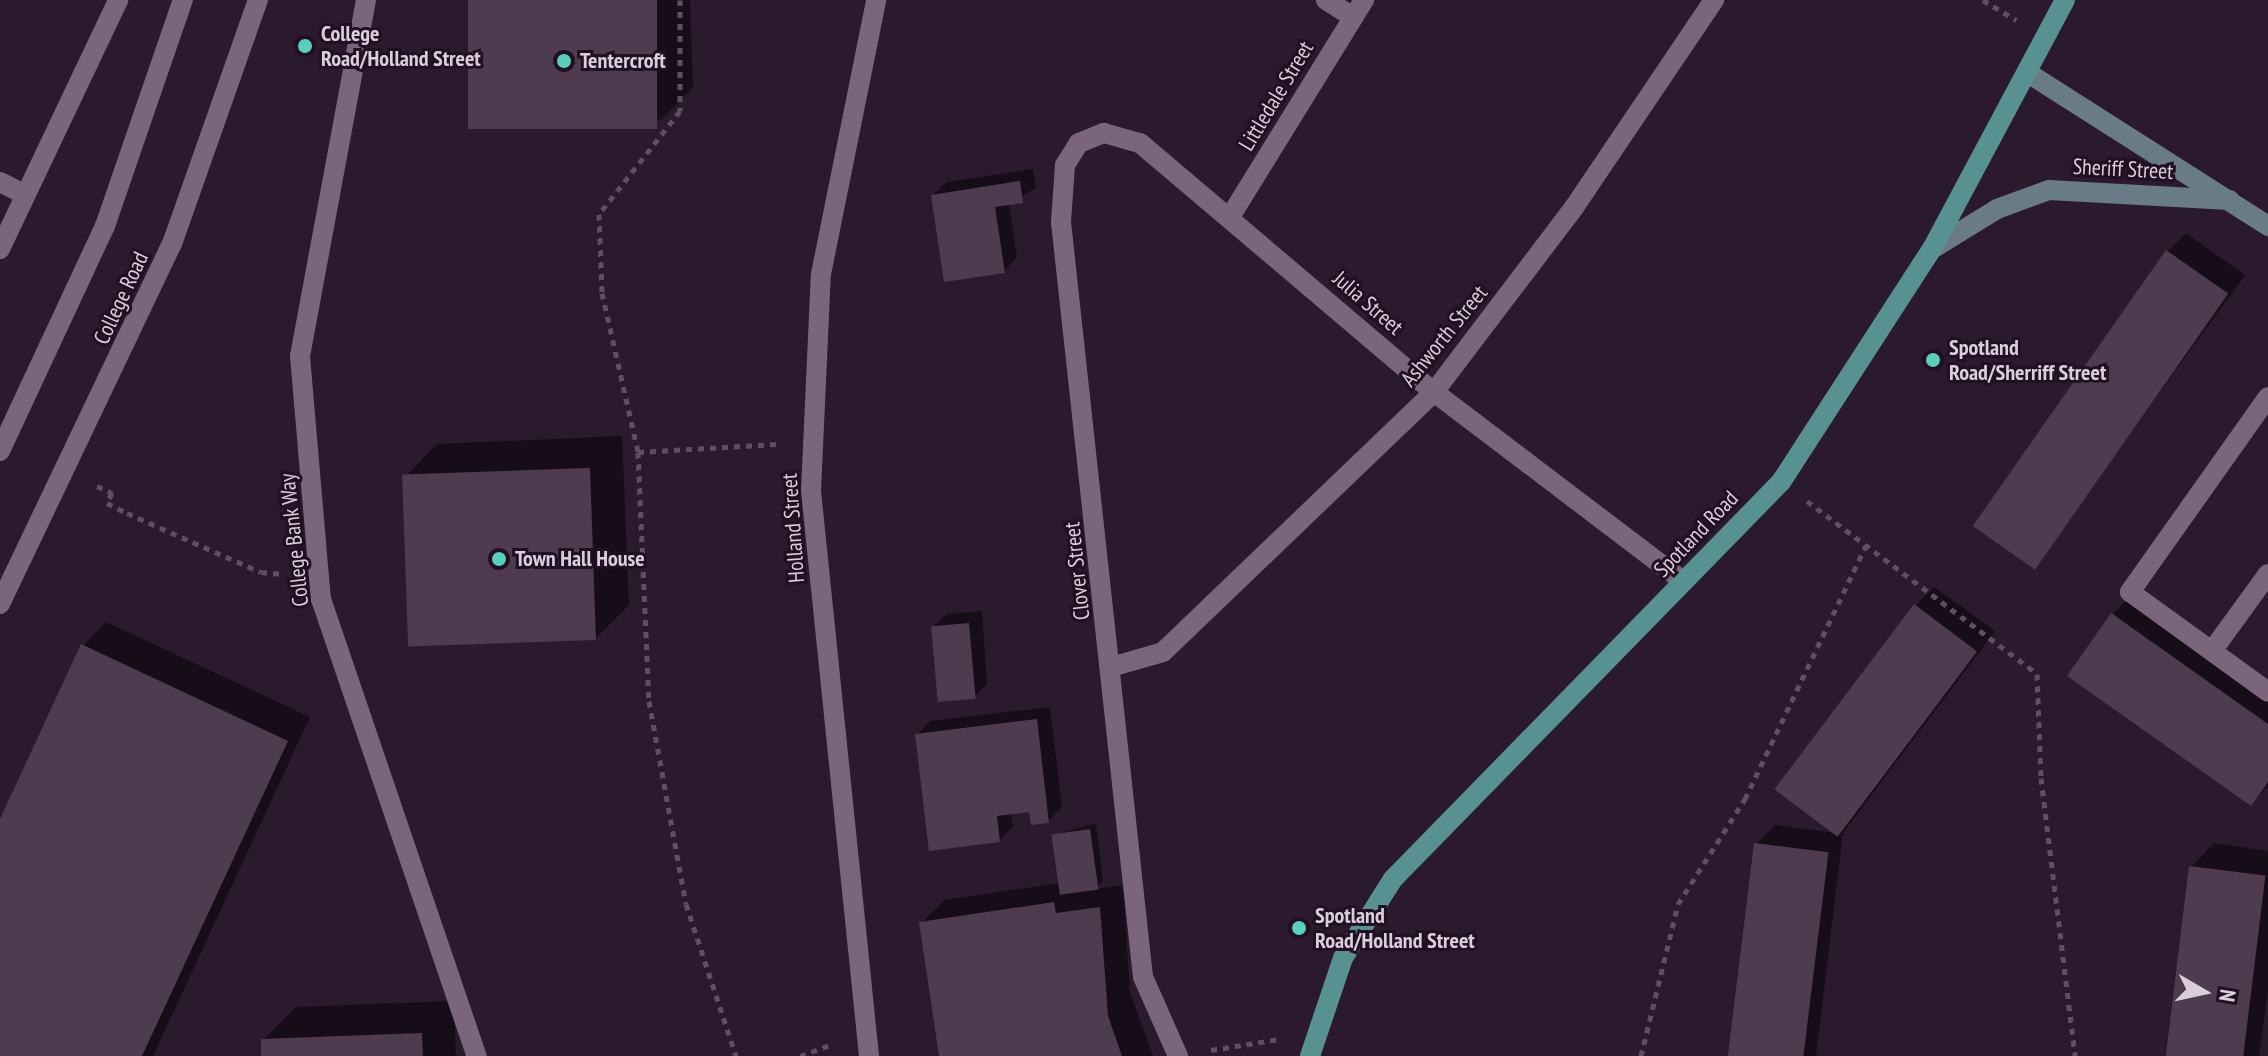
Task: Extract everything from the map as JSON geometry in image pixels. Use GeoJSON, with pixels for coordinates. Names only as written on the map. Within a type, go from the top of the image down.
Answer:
{"type":"FeatureCollection","features":[{"type":"Feature","properties":{"kind":"main road","name":"Spotland Road"},"geometry":{"type":"LineString","coordinates":[[1310,1056],[1312,1034],[1343,958],[1393,879],[1781,482],[1932,249],[2065,0]]}},
{"type":"Feature","properties":{"kind":"main road","name":"Sheriff Street"},"geometry":{"type":"LineString","coordinates":[[2028,73],[2268,226]]}},
{"type":"Feature","properties":{"kind":"main road","name":"Sheriff Street"},"geometry":{"type":"LineString","coordinates":[[1932,249],[1997,209],[2049,190],[2230,200]]}},
{"type":"Feature","properties":{"kind":"street"},"geometry":{"type":"LineString","coordinates":[[0,249],[118,0]]}},
{"type":"Feature","properties":{"kind":"street"},"geometry":{"type":"LineString","coordinates":[[0,451],[105,226],[183,0]]}},
{"type":"Feature","properties":{"kind":"street","name":"College Road"},"geometry":{"type":"LineString","coordinates":[[0,604],[172,244],[258,0]]}},
{"type":"Feature","properties":{"kind":"street","name":"College Bank Way"},"geometry":{"type":"LineString","coordinates":[[366,0],[300,356],[321,599],[477,1056]]}},
{"type":"Feature","properties":{"kind":"street","name":"Holland Street"},"geometry":{"type":"LineString","coordinates":[[869,1056],[811,491],[821,274],[876,0]]}},
{"type":"Feature","properties":{"kind":"street"},"geometry":{"type":"LineString","coordinates":[[1326,0],[1358,8]]}},
{"type":"Feature","properties":{"kind":"street","name":"Ashworth Street"},"geometry":{"type":"LineString","coordinates":[[1111,667],[1163,652],[1434,392],[1575,206],[1714,0]]}},
{"type":"Feature","properties":{"kind":"street","name":"Littledale Street"},"geometry":{"type":"LineString","coordinates":[[1230,217],[1358,8]]}},
{"type":"Feature","properties":{"kind":"street","name":"Clover Street"},"geometry":{"type":"LineString","coordinates":[[1140,143],[1091,136],[1070,153],[1061,191],[1143,977],[1178,1055]]}},
{"type":"Feature","properties":{"kind":"street","name":"Julia Street"},"geometry":{"type":"LineString","coordinates":[[1140,143],[1434,392],[1683,581]]}},
{"type":"Feature","properties":{"kind":"street"},"geometry":{"type":"LineString","coordinates":[[0,182],[25,195]]}},
{"type":"Feature","properties":{"kind":"street"},"geometry":{"type":"LineString","coordinates":[[2268,397],[2130,592],[2268,692]]}},
{"type":"Feature","properties":{"kind":"street"},"geometry":{"type":"LineString","coordinates":[[2212,651],[2268,574]]}},
{"type":"Feature","properties":{"kind":"path"},"geometry":{"type":"LineString","coordinates":[[680,0],[680,111],[599,214],[602,293],[638,452],[649,701],[686,904],[736,1056]]}},
{"type":"Feature","properties":{"kind":"path"},"geometry":{"type":"LineString","coordinates":[[638,452],[813,441]]}},
{"type":"Feature","properties":{"kind":"path"},"geometry":{"type":"LineString","coordinates":[[1781,482],[2037,674],[2041,778],[2075,1056]]}},
{"type":"Feature","properties":{"kind":"path"},"geometry":{"type":"LineString","coordinates":[[107,503],[261,572]]}},
{"type":"Feature","properties":{"kind":"path"},"geometry":{"type":"LineString","coordinates":[[1641,1056],[1678,904],[1745,799],[1866,545]]}},
{"type":"Feature","properties":{"kind":"path"},"geometry":{"type":"LineString","coordinates":[[1178,1055],[1312,1034]]}},
{"type":"Feature","properties":{"kind":"building","name":"Tentercroft"},"geometry":{"type":"Polygon","coordinates":[[[468,0],[657,0],[657,129],[468,129],[468,0]]]}},
{"type":"Feature","properties":{"kind":"building"},"geometry":{"type":"Polygon","coordinates":[[[1020,181],[1023,203],[995,207],[1005,273],[944,282],[931,195],[1020,181]]]}},
{"type":"Feature","properties":{"kind":"building"},"geometry":{"type":"Polygon","coordinates":[[[2166,250],[2228,294],[2035,570],[1973,526],[2166,250]]]}},
{"type":"Feature","properties":{"kind":"building","name":"Town Hall House"},"geometry":{"type":"Polygon","coordinates":[[[590,468],[596,640],[408,646],[402,475],[590,468]]]}},
{"type":"Feature","properties":{"kind":"building"},"geometry":{"type":"Polygon","coordinates":[[[1914,604],[1977,652],[1837,837],[1774,789],[1914,604]]]}},
{"type":"Feature","properties":{"kind":"building"},"geometry":{"type":"Polygon","coordinates":[[[2111,613],[2268,724],[2268,782],[2251,806],[2067,676],[2111,613]]]}},
{"type":"Feature","properties":{"kind":"building"},"geometry":{"type":"Polygon","coordinates":[[[969,623],[976,699],[938,702],[931,626],[969,623]]]}},
{"type":"Feature","properties":{"kind":"building"},"geometry":{"type":"Polygon","coordinates":[[[81,644],[288,741],[142,1056],[0,1056],[0,819],[81,644]]]}},
{"type":"Feature","properties":{"kind":"building"},"geometry":{"type":"Polygon","coordinates":[[[1037,719],[1049,823],[1031,825],[1029,812],[997,816],[1000,842],[929,851],[915,734],[1037,719]]]}},
{"type":"Feature","properties":{"kind":"building"},"geometry":{"type":"Polygon","coordinates":[[[1090,829],[1098,889],[1060,895],[1051,834],[1090,829]]]}},
{"type":"Feature","properties":{"kind":"building"},"geometry":{"type":"Polygon","coordinates":[[[1754,843],[1828,852],[1803,1056],[1728,1056],[1754,843]]]}},
{"type":"Feature","properties":{"kind":"building"},"geometry":{"type":"Polygon","coordinates":[[[2189,866],[2265,875],[2243,1056],[2166,1056],[2189,866]]]}},
{"type":"Feature","properties":{"kind":"building"},"geometry":{"type":"Polygon","coordinates":[[[1054,902],[1056,913],[1100,907],[1108,1016],[1122,1056],[939,1056],[919,922],[1054,902]]]}},
{"type":"Feature","properties":{"kind":"building"},"geometry":{"type":"Polygon","coordinates":[[[422,1033],[423,1056],[261,1056],[261,1039],[422,1033]]]}},
{"type":"Feature","properties":{"kind":"place","name":"College Road/Holland Street"},"geometry":{"type":"Point","coordinates":[305,46]}},
{"type":"Feature","properties":{"kind":"place","name":"Tentercroft"},"geometry":{"type":"Point","coordinates":[564,61]}},
{"type":"Feature","properties":{"kind":"place","name":"Spotland Road/Sherriff Street"},"geometry":{"type":"Point","coordinates":[1933,360]}},
{"type":"Feature","properties":{"kind":"place","name":"Town Hall House"},"geometry":{"type":"Point","coordinates":[499,559]}},
{"type":"Feature","properties":{"kind":"place","name":"Spotland Road/Holland Street"},"geometry":{"type":"Point","coordinates":[1299,928]}}]}
